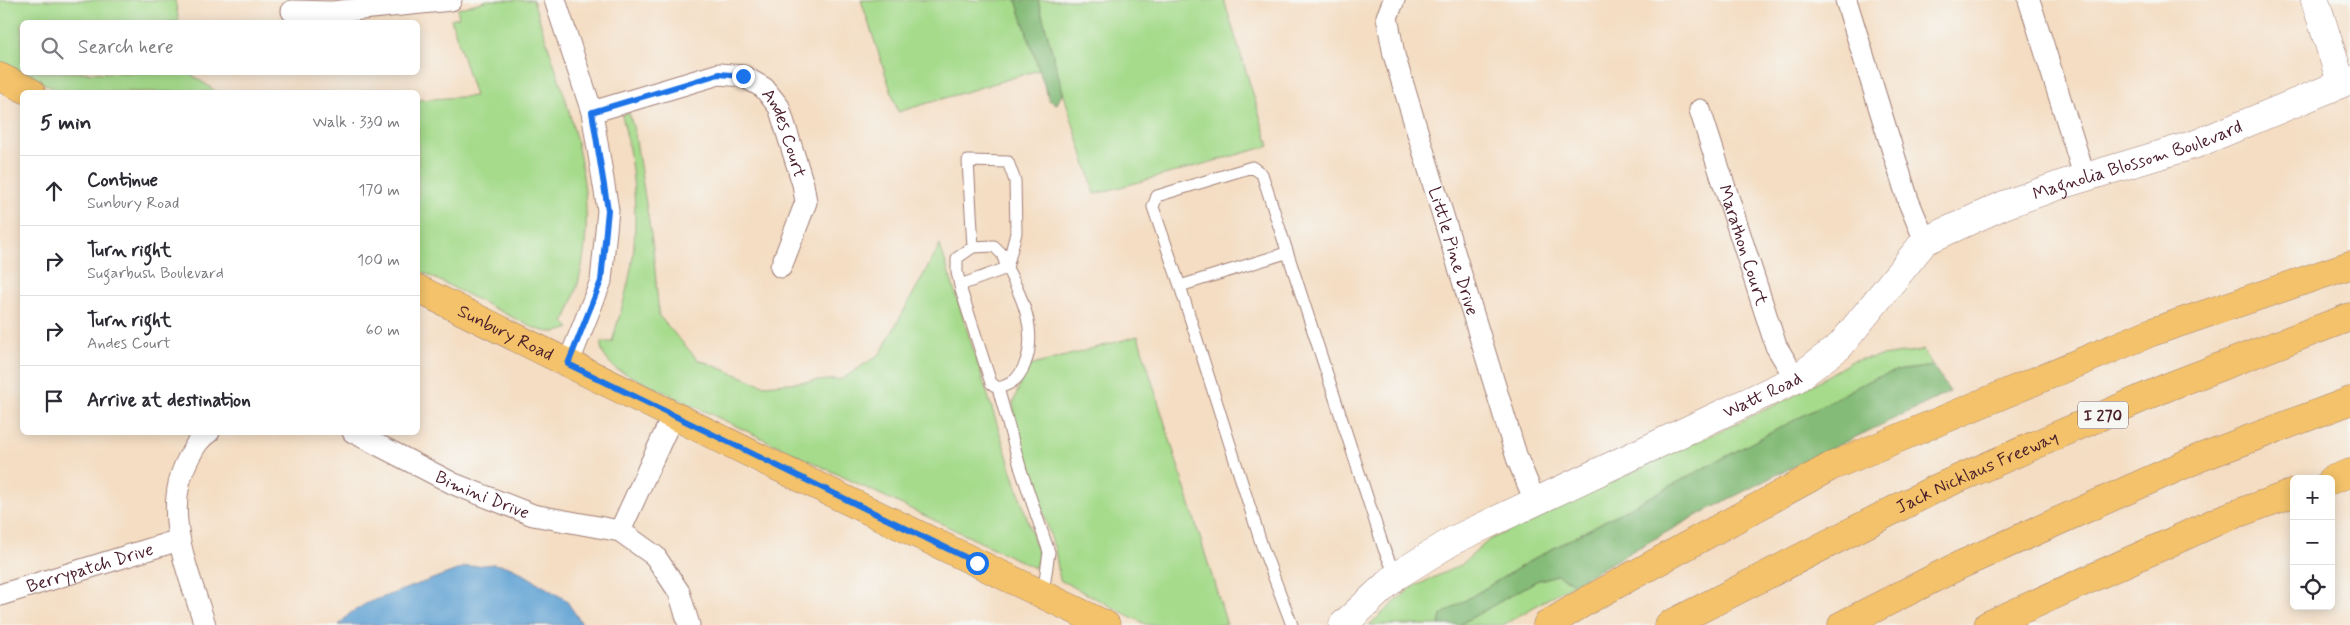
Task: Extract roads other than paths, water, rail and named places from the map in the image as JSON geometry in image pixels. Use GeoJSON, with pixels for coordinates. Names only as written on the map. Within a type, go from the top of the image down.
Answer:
{"type":"FeatureCollection","features":[{"type":"Feature","properties":{"kind":"main road"},"geometry":{"type":"LineString","coordinates":[[0,77],[28,90]]}},
{"type":"Feature","properties":{"kind":"main road"},"geometry":{"type":"LineString","coordinates":[[1547,625],[1588,600],[1830,468],[2152,332],[2350,265]]}},
{"type":"Feature","properties":{"kind":"main road","name":"Sunbury Road"},"geometry":{"type":"LineString","coordinates":[[420,290],[568,364],[1106,625]]}},
{"type":"Feature","properties":{"kind":"main road","name":"Jack Nicklaus Freeway"},"geometry":{"type":"LineString","coordinates":[[1669,625],[1937,488],[2170,386],[2350,318]]}},
{"type":"Feature","properties":{"kind":"main road"},"geometry":{"type":"LineString","coordinates":[[1842,625],[1958,566],[2199,458],[2350,401]]}},
{"type":"Feature","properties":{"kind":"main road"},"geometry":{"type":"LineString","coordinates":[[2335,479],[2350,473]]}},
{"type":"Feature","properties":{"kind":"main road"},"geometry":{"type":"LineString","coordinates":[[1988,625],[2222,520],[2290,494]]}},
{"type":"Feature","properties":{"kind":"street"},"geometry":{"type":"LineString","coordinates":[[292,11],[332,12],[451,0]]}},
{"type":"Feature","properties":{"kind":"street"},"geometry":{"type":"LineString","coordinates":[[555,0],[592,112],[608,210],[601,281],[568,364]]}},
{"type":"Feature","properties":{"kind":"street","name":"Little Pine Drive"},"geometry":{"type":"LineString","coordinates":[[1394,0],[1387,17],[1394,55],[1517,458],[1535,501]]}},
{"type":"Feature","properties":{"kind":"street"},"geometry":{"type":"LineString","coordinates":[[1846,0],[1908,200],[1925,241]]}},
{"type":"Feature","properties":{"kind":"street"},"geometry":{"type":"LineString","coordinates":[[2029,0],[2085,178]]}},
{"type":"Feature","properties":{"kind":"street"},"geometry":{"type":"LineString","coordinates":[[2315,0],[2346,81]]}},
{"type":"Feature","properties":{"kind":"street","name":"Andes Court"},"geometry":{"type":"LineString","coordinates":[[592,112],[719,74],[743,76],[764,88],[779,107],[803,184],[806,202],[781,267]]}},
{"type":"Feature","properties":{"kind":"street","name":"Magnolia Blossom Boulevard"},"geometry":{"type":"LineString","coordinates":[[1925,241],[2004,205],[2196,144],[2346,81]]}},
{"type":"Feature","properties":{"kind":"street","name":"Marathon Court"},"geometry":{"type":"LineString","coordinates":[[1700,110],[1776,346],[1796,378]]}},
{"type":"Feature","properties":{"kind":"street","name":"Watt Road"},"geometry":{"type":"LineString","coordinates":[[1344,625],[1396,576],[1454,540],[1796,378],[1840,346],[1925,241]]}},
{"type":"Feature","properties":{"kind":"street"},"geometry":{"type":"LineString","coordinates":[[673,415],[620,531],[655,556],[679,592],[689,625]]}},
{"type":"Feature","properties":{"kind":"street","name":"Bimini Drive"},"geometry":{"type":"LineString","coordinates":[[359,435],[454,484],[533,515],[620,531]]}},
{"type":"Feature","properties":{"kind":"street"},"geometry":{"type":"LineString","coordinates":[[197,436],[180,475],[175,518],[179,540],[205,625]]}},
{"type":"Feature","properties":{"kind":"street","name":"Berrypatch Drive"},"geometry":{"type":"LineString","coordinates":[[0,595],[179,540]]}},
{"type":"Feature","properties":{"kind":"lane"},"geometry":{"type":"LineString","coordinates":[[973,248],[968,161],[1008,162],[1015,181],[1016,233],[1007,268]]}},
{"type":"Feature","properties":{"kind":"lane"},"geometry":{"type":"LineString","coordinates":[[1292,625],[1262,546],[1180,286],[1153,207],[1157,196],[1252,167],[1262,174],[1286,253],[1384,549],[1396,576]]}},
{"type":"Feature","properties":{"kind":"lane"},"geometry":{"type":"LineString","coordinates":[[998,388],[1011,384],[1021,375],[1030,351],[1031,336],[1019,293],[1002,254],[994,246],[973,248],[957,258],[960,290],[991,383],[998,388],[1021,470],[1049,552],[1043,594]]}},
{"type":"Feature","properties":{"kind":"lane"},"geometry":{"type":"LineString","coordinates":[[1180,286],[1286,253]]}},
{"type":"Feature","properties":{"kind":"lane"},"geometry":{"type":"LineString","coordinates":[[960,290],[963,284],[1007,268]]}},
{"type":"Feature","properties":{"kind":"water"},"geometry":{"type":"Polygon","coordinates":[[[493,564],[512,567],[566,600],[583,625],[339,625],[349,614],[367,603],[465,567],[493,564]]]}}]}
